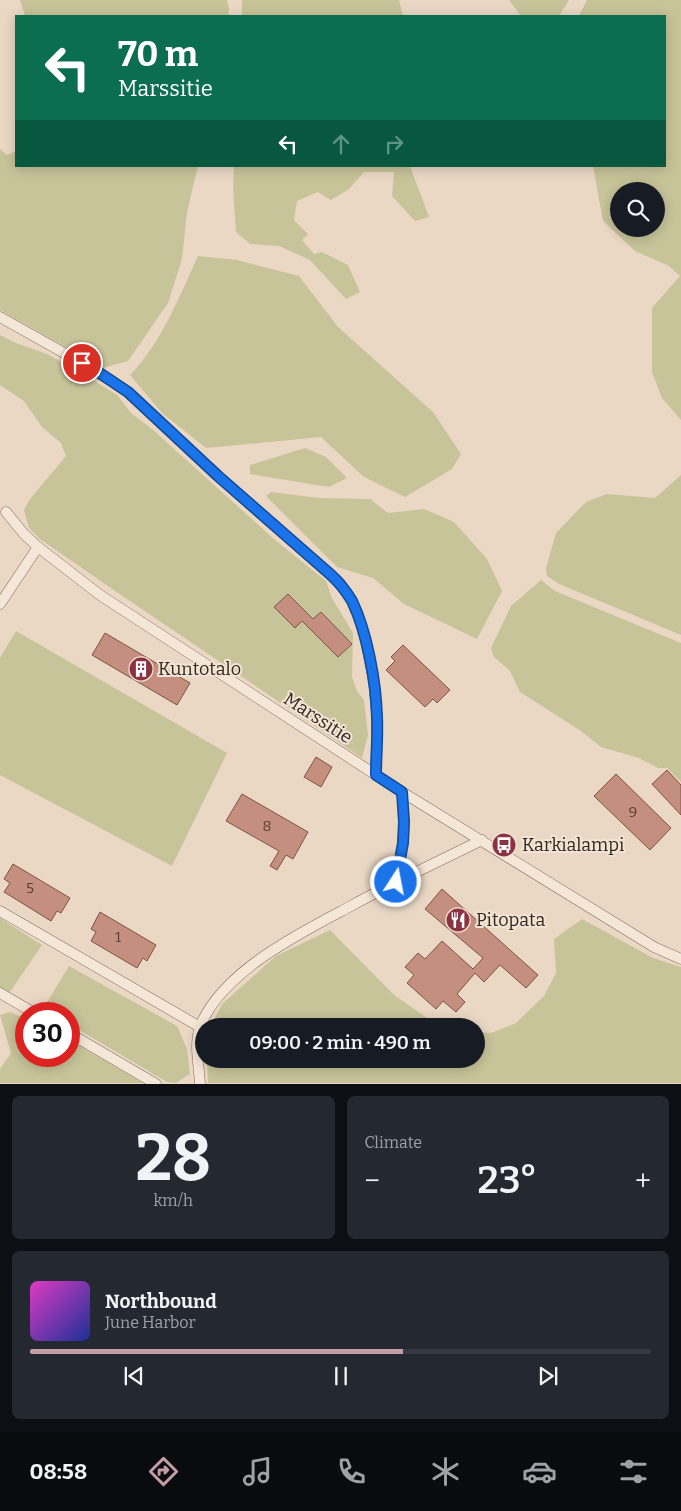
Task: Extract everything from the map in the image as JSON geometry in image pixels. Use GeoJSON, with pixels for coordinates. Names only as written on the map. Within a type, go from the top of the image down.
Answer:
{"type":"FeatureCollection","features":[{"type":"Feature","properties":{"kind":"street"},"geometry":{"type":"LineString","coordinates":[[0,318],[98,372],[128,392],[218,476],[340,583],[358,615],[374,682],[377,716],[376,775]]}},
{"type":"Feature","properties":{"kind":"street","name":"Marssitie"},"geometry":{"type":"LineString","coordinates":[[6,512],[24,534],[38,547],[100,595],[402,792],[638,938],[681,959]]}},
{"type":"Feature","properties":{"kind":"street"},"geometry":{"type":"LineString","coordinates":[[0,604],[38,547]]}},
{"type":"Feature","properties":{"kind":"street"},"geometry":{"type":"LineString","coordinates":[[396,882],[403,843],[402,792]]}},
{"type":"Feature","properties":{"kind":"street"},"geometry":{"type":"LineString","coordinates":[[205,1018],[216,999],[243,972],[276,947],[396,882],[482,840]]}},
{"type":"Feature","properties":{"kind":"street"},"geometry":{"type":"LineString","coordinates":[[0,911],[195,1024]]}},
{"type":"Feature","properties":{"kind":"street"},"geometry":{"type":"LineString","coordinates":[[0,993],[15,1002]]}},
{"type":"Feature","properties":{"kind":"street"},"geometry":{"type":"LineString","coordinates":[[80,1039],[156,1084]]}},
{"type":"Feature","properties":{"kind":"street"},"geometry":{"type":"LineString","coordinates":[[199,1068],[200,1084]]}},
{"type":"Feature","properties":{"kind":"shaded area"},"geometry":{"type":"Polygon","coordinates":[[[20,0],[227,0],[229,9],[228,15],[25,15],[20,0]]]}},
{"type":"Feature","properties":{"kind":"shaded area"},"geometry":{"type":"Polygon","coordinates":[[[242,0],[399,0],[403,15],[242,15],[242,0]]]}},
{"type":"Feature","properties":{"kind":"shaded area"},"geometry":{"type":"Polygon","coordinates":[[[509,0],[569,0],[560,15],[520,15],[509,0]]]}},
{"type":"Feature","properties":{"kind":"shaded area"},"geometry":{"type":"Polygon","coordinates":[[[587,0],[681,0],[681,420],[662,398],[652,372],[652,308],[680,276],[669,266],[635,251],[620,237],[665,237],[665,182],[610,182],[610,228],[603,221],[593,167],[666,167],[666,15],[580,15],[587,0]]]}},
{"type":"Feature","properties":{"kind":"shaded area"},"geometry":{"type":"Polygon","coordinates":[[[0,149],[7,155],[15,151],[15,167],[198,167],[187,212],[182,259],[168,303],[128,361],[103,368],[0,310],[0,149]]]}},
{"type":"Feature","properties":{"kind":"shaded area"},"geometry":{"type":"Polygon","coordinates":[[[234,167],[410,167],[429,217],[415,221],[392,196],[394,172],[364,172],[349,189],[331,200],[318,192],[297,201],[294,220],[308,234],[302,240],[314,254],[322,252],[348,265],[360,292],[346,299],[310,260],[279,246],[250,244],[236,232],[233,186],[234,167]]]}},
{"type":"Feature","properties":{"kind":"shaded area"},"geometry":{"type":"Polygon","coordinates":[[[198,256],[237,260],[299,276],[338,327],[433,412],[461,454],[452,469],[405,497],[364,477],[321,437],[206,448],[162,413],[130,375],[141,363],[160,334],[177,303],[198,256]]]}},
{"type":"Feature","properties":{"kind":"shaded area"},"geometry":{"type":"Polygon","coordinates":[[[0,335],[47,354],[117,395],[131,413],[152,429],[275,540],[326,581],[332,598],[353,633],[352,677],[357,691],[364,700],[368,735],[362,758],[118,593],[40,539],[29,528],[24,510],[30,499],[66,456],[61,443],[42,427],[24,401],[0,385],[0,335]]]}},
{"type":"Feature","properties":{"kind":"shaded area"},"geometry":{"type":"Polygon","coordinates":[[[305,448],[326,457],[347,478],[329,487],[250,474],[250,465],[305,448]]]}},
{"type":"Feature","properties":{"kind":"shaded area"},"geometry":{"type":"Polygon","coordinates":[[[681,475],[681,635],[559,584],[547,576],[546,568],[556,533],[586,502],[607,494],[655,498],[681,475]]]}},
{"type":"Feature","properties":{"kind":"shaded area"},"geometry":{"type":"Polygon","coordinates":[[[271,492],[319,498],[370,499],[388,513],[424,509],[454,522],[487,559],[502,591],[477,639],[404,604],[373,578],[337,567],[266,496],[271,492]]]}},
{"type":"Feature","properties":{"kind":"shaded area"},"geometry":{"type":"Polygon","coordinates":[[[541,580],[555,591],[681,643],[681,782],[667,768],[658,768],[639,758],[601,747],[581,731],[520,692],[510,671],[494,657],[491,648],[511,606],[541,580]]]}},
{"type":"Feature","properties":{"kind":"shaded area"},"geometry":{"type":"Polygon","coordinates":[[[16,631],[227,753],[172,866],[0,775],[0,658],[16,631]]]}},
{"type":"Feature","properties":{"kind":"shaded area"},"geometry":{"type":"Polygon","coordinates":[[[0,918],[42,945],[10,992],[0,987],[0,918]]]}},
{"type":"Feature","properties":{"kind":"shaded area"},"geometry":{"type":"Polygon","coordinates":[[[582,919],[653,958],[681,967],[681,1083],[208,1083],[207,1068],[485,1068],[485,1033],[491,1033],[516,1023],[544,996],[556,973],[554,939],[582,919]]]}},
{"type":"Feature","properties":{"kind":"shaded area"},"geometry":{"type":"Polygon","coordinates":[[[330,930],[394,995],[427,1018],[215,1018],[222,1004],[276,956],[330,930]]]}},
{"type":"Feature","properties":{"kind":"shaded area"},"geometry":{"type":"Polygon","coordinates":[[[69,966],[177,1026],[187,1049],[190,1074],[176,1083],[167,1082],[80,1031],[80,1002],[47,1002],[69,966]]]}},
{"type":"Feature","properties":{"kind":"shaded area"},"geometry":{"type":"Polygon","coordinates":[[[10,1012],[15,1014],[15,1067],[80,1067],[80,1046],[143,1083],[0,1083],[0,1069],[11,1053],[0,1015],[10,1012]]]}},
{"type":"Feature","properties":{"kind":"building"},"geometry":{"type":"Polygon","coordinates":[[[288,594],[313,619],[321,612],[352,644],[338,657],[302,621],[295,628],[274,607],[288,594]]]}},
{"type":"Feature","properties":{"kind":"building","name":"Kuntotalo"},"geometry":{"type":"Polygon","coordinates":[[[105,633],[190,683],[177,705],[92,655],[105,633]]]}},
{"type":"Feature","properties":{"kind":"building"},"geometry":{"type":"Polygon","coordinates":[[[403,645],[450,690],[437,703],[433,699],[425,707],[386,670],[395,661],[391,657],[403,645]]]}},
{"type":"Feature","properties":{"kind":"building"},"geometry":{"type":"Polygon","coordinates":[[[316,757],[332,767],[321,787],[304,777],[316,757]]]}},
{"type":"Feature","properties":{"kind":"building"},"geometry":{"type":"Polygon","coordinates":[[[667,770],[681,785],[681,815],[652,784],[667,770]]]}},
{"type":"Feature","properties":{"kind":"building"},"geometry":{"type":"Polygon","coordinates":[[[616,774],[671,828],[650,850],[594,796],[616,774]]]}},
{"type":"Feature","properties":{"kind":"building"},"geometry":{"type":"Polygon","coordinates":[[[242,794],[308,832],[293,859],[286,855],[277,870],[270,866],[279,851],[226,821],[242,794]]]}},
{"type":"Feature","properties":{"kind":"building"},"geometry":{"type":"Polygon","coordinates":[[[13,864],[70,898],[61,913],[57,911],[51,921],[4,892],[10,883],[4,879],[13,864]]]}},
{"type":"Feature","properties":{"kind":"building"},"geometry":{"type":"Polygon","coordinates":[[[442,889],[538,975],[526,988],[500,965],[484,982],[475,973],[457,994],[465,1002],[456,1012],[443,1001],[436,1009],[407,983],[414,975],[405,967],[418,953],[425,959],[442,941],[473,969],[483,958],[425,909],[442,889]]]}},
{"type":"Feature","properties":{"kind":"building"},"geometry":{"type":"Polygon","coordinates":[[[100,912],[156,945],[147,961],[143,958],[137,968],[91,941],[96,932],[91,929],[100,912]]]}},
{"type":"Feature","properties":{"kind":"place","name":"Kuntotalo"},"geometry":{"type":"Point","coordinates":[141,669]}},
{"type":"Feature","properties":{"kind":"place","name":"Karkialampi"},"geometry":{"type":"Point","coordinates":[504,845]}},
{"type":"Feature","properties":{"kind":"place","name":"Pitopata"},"geometry":{"type":"Point","coordinates":[458,920]}},
{"type":"Feature","properties":{"kind":"route"},"geometry":{"type":"LineString","coordinates":[[82,363],[128,392],[218,476],[340,583],[351,600],[364,634],[374,682],[377,716],[376,775],[402,792],[403,843],[396,882]]}}]}
